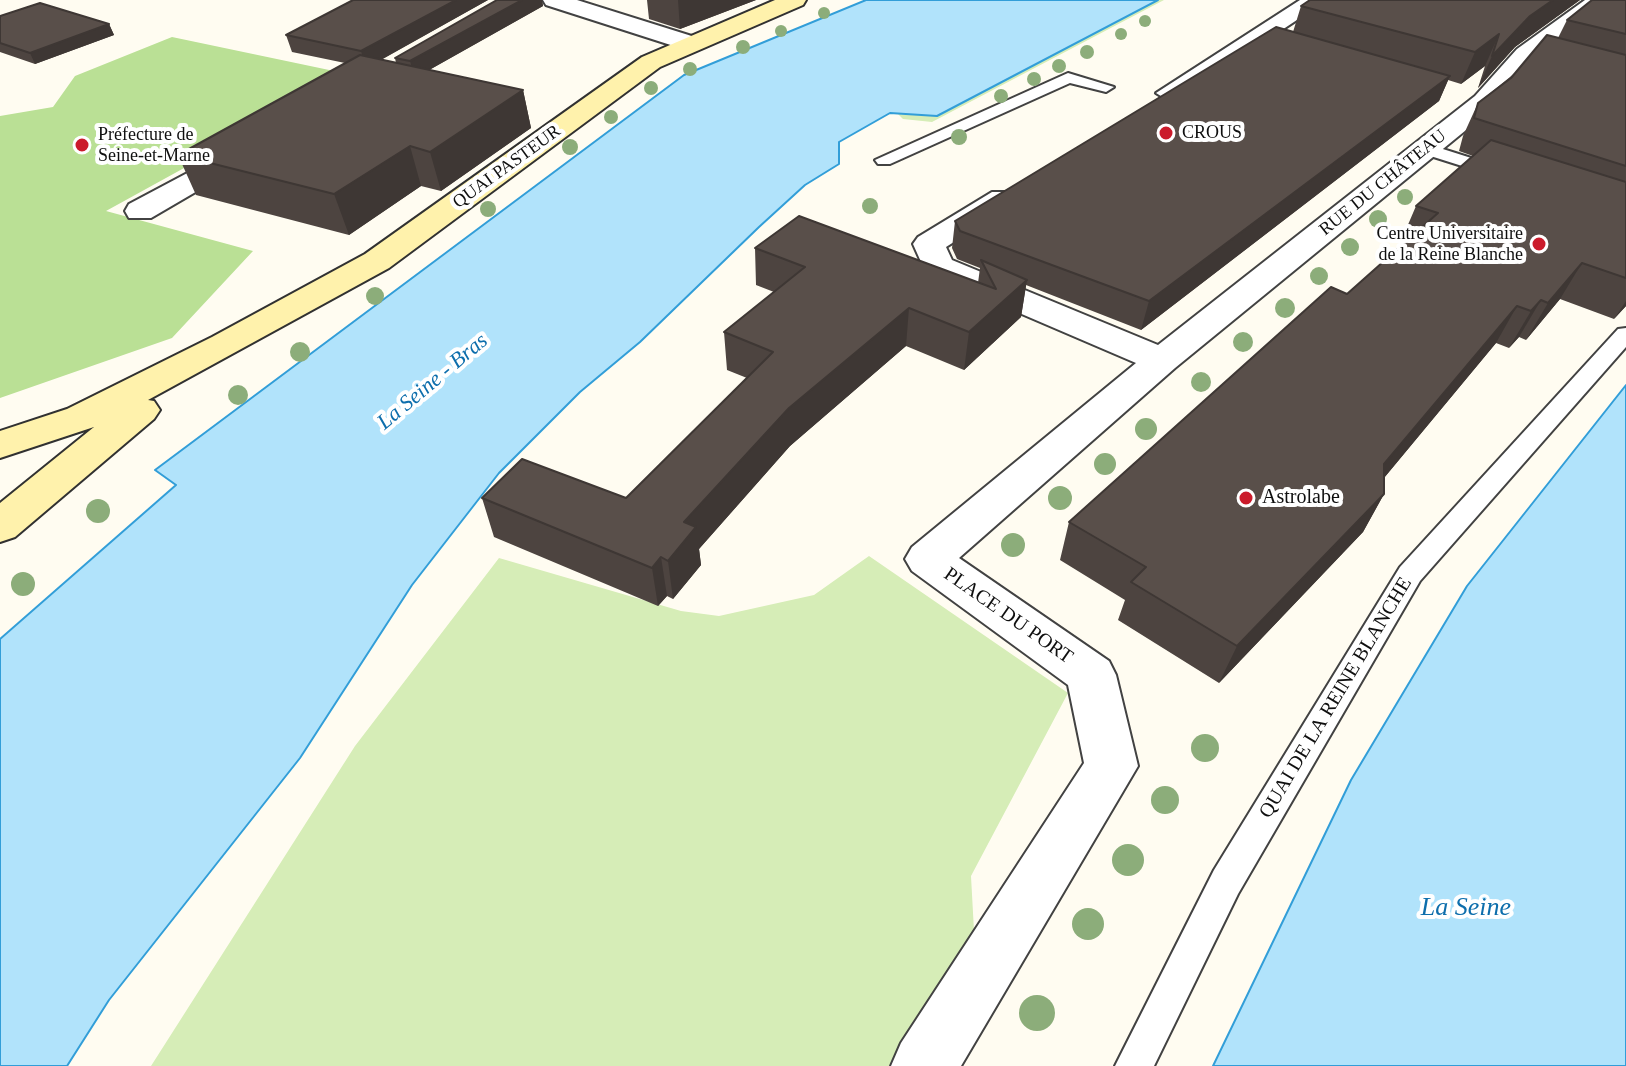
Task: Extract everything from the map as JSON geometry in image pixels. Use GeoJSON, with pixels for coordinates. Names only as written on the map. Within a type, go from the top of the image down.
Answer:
{"type":"FeatureCollection","features":[{"type":"Feature","properties":{"kind":"street"},"geometry":{"type":"LineString","coordinates":[[554,0],[689,43]]}},
{"type":"Feature","properties":{"kind":"street","name":"QUAI PASTEUR"},"geometry":{"type":"LineString","coordinates":[[225,345],[377,261],[651,62],[689,43],[795,0]]}},
{"type":"Feature","properties":{"kind":"street"},"geometry":{"type":"LineString","coordinates":[[1140,111],[1316,0]]}},
{"type":"Feature","properties":{"kind":"street","name":"RUE DU CHÂTEAU"},"geometry":{"type":"LineString","coordinates":[[1162,360],[1539,57],[1599,0]]}},
{"type":"Feature","properties":{"kind":"street"},"geometry":{"type":"LineString","coordinates":[[1258,37],[1289,47]]}},
{"type":"Feature","properties":{"kind":"street"},"geometry":{"type":"LineString","coordinates":[[1451,93],[1484,102]]}},
{"type":"Feature","properties":{"kind":"street"},"geometry":{"type":"LineString","coordinates":[[140,211],[263,141]]}},
{"type":"Feature","properties":{"kind":"street"},"geometry":{"type":"LineString","coordinates":[[1021,186],[929,244],[938,266],[1162,360]]}},
{"type":"Feature","properties":{"kind":"street"},"geometry":{"type":"LineString","coordinates":[[0,445],[81,418],[225,345]]}},
{"type":"Feature","properties":{"kind":"street"},"geometry":{"type":"LineString","coordinates":[[0,526],[72,463],[225,345]]}},
{"type":"Feature","properties":{"kind":"street","name":"PLACE DU PORT"},"geometry":{"type":"LineString","coordinates":[[924,1066],[1111,766],[1091,675],[928,559],[1162,360]]}},
{"type":"Feature","properties":{"kind":"lane"},"geometry":{"type":"LineString","coordinates":[[884,160],[1068,78],[1106,87]]}},
{"type":"Feature","properties":{"kind":"lane"},"geometry":{"type":"LineString","coordinates":[[1427,149],[1513,178]]}},
{"type":"Feature","properties":{"kind":"lane","name":"QUAI DE LA REINE BLANCHE"},"geometry":{"type":"LineString","coordinates":[[1134,1066],[1226,882],[1410,574],[1626,334]]}},
{"type":"Feature","properties":{"kind":"green space"},"geometry":{"type":"Polygon","coordinates":[[[1158,0],[1164,0],[932,122],[903,119],[898,114],[937,116],[1158,0]]]}},
{"type":"Feature","properties":{"kind":"green space"},"geometry":{"type":"Polygon","coordinates":[[[172,37],[353,75],[106,211],[253,251],[172,338],[0,398],[0,116],[53,107],[75,76],[172,37]]]}},
{"type":"Feature","properties":{"kind":"green space"},"geometry":{"type":"Polygon","coordinates":[[[869,556],[1068,693],[971,876],[974,931],[889,1066],[151,1066],[355,746],[499,558],[681,611],[719,616],[814,595],[869,556]]]}},
{"type":"Feature","properties":{"kind":"water","name":"La Seine - Bras"},"geometry":{"type":"Polygon","coordinates":[[[866,0],[1158,0],[937,116],[890,113],[839,142],[839,164],[805,185],[640,342],[580,392],[499,473],[412,585],[300,758],[109,1000],[67,1066],[0,1066],[0,639],[176,485],[155,470],[684,75],[866,0]]]}},
{"type":"Feature","properties":{"kind":"water","name":"La Seine"},"geometry":{"type":"Polygon","coordinates":[[[1626,385],[1626,1066],[1213,1066],[1351,780],[1467,586],[1626,385]]]}},
{"type":"Feature","properties":{"kind":"building"},"geometry":{"type":"Polygon","coordinates":[[[353,0],[456,0],[361,51],[286,35],[353,0]]]}},
{"type":"Feature","properties":{"kind":"building"},"geometry":{"type":"Polygon","coordinates":[[[497,0],[522,0],[410,61],[395,58],[497,0]]]}},
{"type":"Feature","properties":{"kind":"building"},"geometry":{"type":"Polygon","coordinates":[[[1310,0],[1553,0],[1530,16],[1492,56],[1499,34],[1475,52],[1301,6],[1310,0]]]}},
{"type":"Feature","properties":{"kind":"building"},"geometry":{"type":"Polygon","coordinates":[[[1592,0],[1626,0],[1626,34],[1567,20],[1592,0]]]}},
{"type":"Feature","properties":{"kind":"building"},"geometry":{"type":"Polygon","coordinates":[[[40,3],[109,24],[30,53],[0,43],[0,16],[40,3]]]}},
{"type":"Feature","properties":{"kind":"building"},"geometry":{"type":"Polygon","coordinates":[[[1276,27],[1450,76],[1149,301],[960,231],[955,221],[1276,27]]]}},
{"type":"Feature","properties":{"kind":"building"},"geometry":{"type":"Polygon","coordinates":[[[1547,35],[1626,55],[1626,166],[1474,118],[1478,103],[1511,78],[1547,35]]]}},
{"type":"Feature","properties":{"kind":"building"},"geometry":{"type":"Polygon","coordinates":[[[360,55],[523,90],[430,152],[410,146],[334,194],[178,155],[360,55]]]}},
{"type":"Feature","properties":{"kind":"building"},"geometry":{"type":"Polygon","coordinates":[[[1491,140],[1626,182],[1626,278],[1582,263],[1548,303],[1541,300],[1531,311],[1517,306],[1384,464],[1384,494],[1237,646],[1131,582],[1146,567],[1069,522],[1331,287],[1347,294],[1438,213],[1416,206],[1491,140]]]}},
{"type":"Feature","properties":{"kind":"building"},"geometry":{"type":"Polygon","coordinates":[[[799,216],[996,289],[981,260],[1027,280],[969,332],[909,308],[789,408],[684,522],[696,527],[668,561],[661,557],[652,568],[482,498],[522,459],[626,498],[773,352],[724,332],[805,267],[755,248],[799,216]]]}},
{"type":"Feature","properties":{"kind":"place","name":"CROUS"},"geometry":{"type":"Point","coordinates":[1166,133]}},
{"type":"Feature","properties":{"kind":"place","name":"Préfecture de Seine-et-Marne"},"geometry":{"type":"Point","coordinates":[82,145]}},
{"type":"Feature","properties":{"kind":"place","name":"Centre Universitaire de la Reine Blanche"},"geometry":{"type":"Point","coordinates":[1539,244]}},
{"type":"Feature","properties":{"kind":"place","name":"Astrolabe"},"geometry":{"type":"Point","coordinates":[1246,498]}}]}
